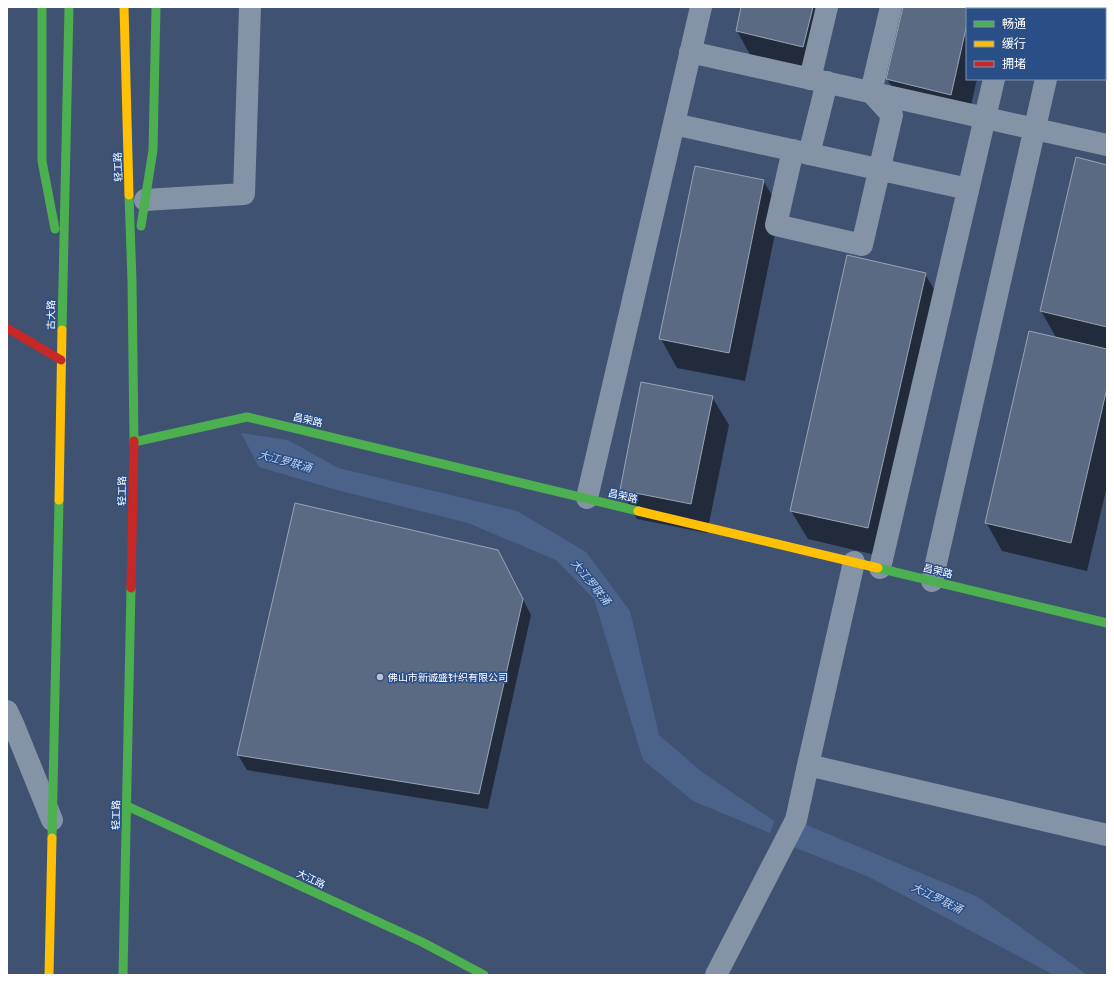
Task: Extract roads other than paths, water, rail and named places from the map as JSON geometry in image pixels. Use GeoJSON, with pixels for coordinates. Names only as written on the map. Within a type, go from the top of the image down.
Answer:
{"type":"FeatureCollection","features":[{"type":"Feature","properties":{"kind":"main road"},"geometry":{"type":"LineString","coordinates":[[42,7],[42,161],[63,271]]}},
{"type":"Feature","properties":{"kind":"main road"},"geometry":{"type":"LineString","coordinates":[[63,271],[69,7]]}},
{"type":"Feature","properties":{"kind":"main road","name":"轻工路"},"geometry":{"type":"LineString","coordinates":[[123,975],[128,806],[134,442],[132,281],[124,7]]}},
{"type":"Feature","properties":{"kind":"main road"},"geometry":{"type":"LineString","coordinates":[[132,281],[152,150],[156,7]]}},
{"type":"Feature","properties":{"kind":"main road","name":"古大路"},"geometry":{"type":"LineString","coordinates":[[61,360],[63,271]]}},
{"type":"Feature","properties":{"kind":"main road"},"geometry":{"type":"LineString","coordinates":[[7,328],[61,360],[48,975]]}},
{"type":"Feature","properties":{"kind":"main road","name":"昌荣路"},"geometry":{"type":"LineString","coordinates":[[134,442],[247,417],[1107,623]]}},
{"type":"Feature","properties":{"kind":"main road","name":"大江路"},"geometry":{"type":"LineString","coordinates":[[128,806],[422,942],[479,974]]}},
{"type":"Feature","properties":{"kind":"street"},"geometry":{"type":"LineString","coordinates":[[145,200],[244,194],[250,7]]}},
{"type":"Feature","properties":{"kind":"street"},"geometry":{"type":"LineString","coordinates":[[587,498],[701,7]]}},
{"type":"Feature","properties":{"kind":"street"},"geometry":{"type":"LineString","coordinates":[[827,7],[819,80],[801,152],[776,225],[862,245],[892,115],[871,92]]}},
{"type":"Feature","properties":{"kind":"street"},"geometry":{"type":"LineString","coordinates":[[871,92],[890,7]]}},
{"type":"Feature","properties":{"kind":"street"},"geometry":{"type":"LineString","coordinates":[[690,52],[1107,145]]}},
{"type":"Feature","properties":{"kind":"street"},"geometry":{"type":"LineString","coordinates":[[880,568],[994,80]]}},
{"type":"Feature","properties":{"kind":"street"},"geometry":{"type":"LineString","coordinates":[[932,581],[1046,80]]}},
{"type":"Feature","properties":{"kind":"street"},"geometry":{"type":"LineString","coordinates":[[674,124],[968,189]]}},
{"type":"Feature","properties":{"kind":"street"},"geometry":{"type":"LineString","coordinates":[[716,975],[796,820],[854,562]]}},
{"type":"Feature","properties":{"kind":"street"},"geometry":{"type":"LineString","coordinates":[[7,711],[52,820]]}},
{"type":"Feature","properties":{"kind":"street"},"geometry":{"type":"LineString","coordinates":[[808,765],[1107,835]]}},
{"type":"Feature","properties":{"kind":"water","name":"大江罗联涌"},"geometry":{"type":"Polygon","coordinates":[[[241,433],[288,440],[338,468],[517,511],[586,552],[630,611],[659,735],[702,772],[774,821],[770,833],[693,801],[643,760],[594,599],[556,560],[468,523],[337,490],[259,467],[241,433]]]}},
{"type":"Feature","properties":{"kind":"water","name":"大江罗联涌"},"geometry":{"type":"Polygon","coordinates":[[[802,823],[978,897],[1087,975],[1054,975],[869,877],[791,846],[802,823]]]}},
{"type":"Feature","properties":{"kind":"place","name":"佛山市新诚盛针织有限公司"},"geometry":{"type":"Point","coordinates":[380,677]}}]}
